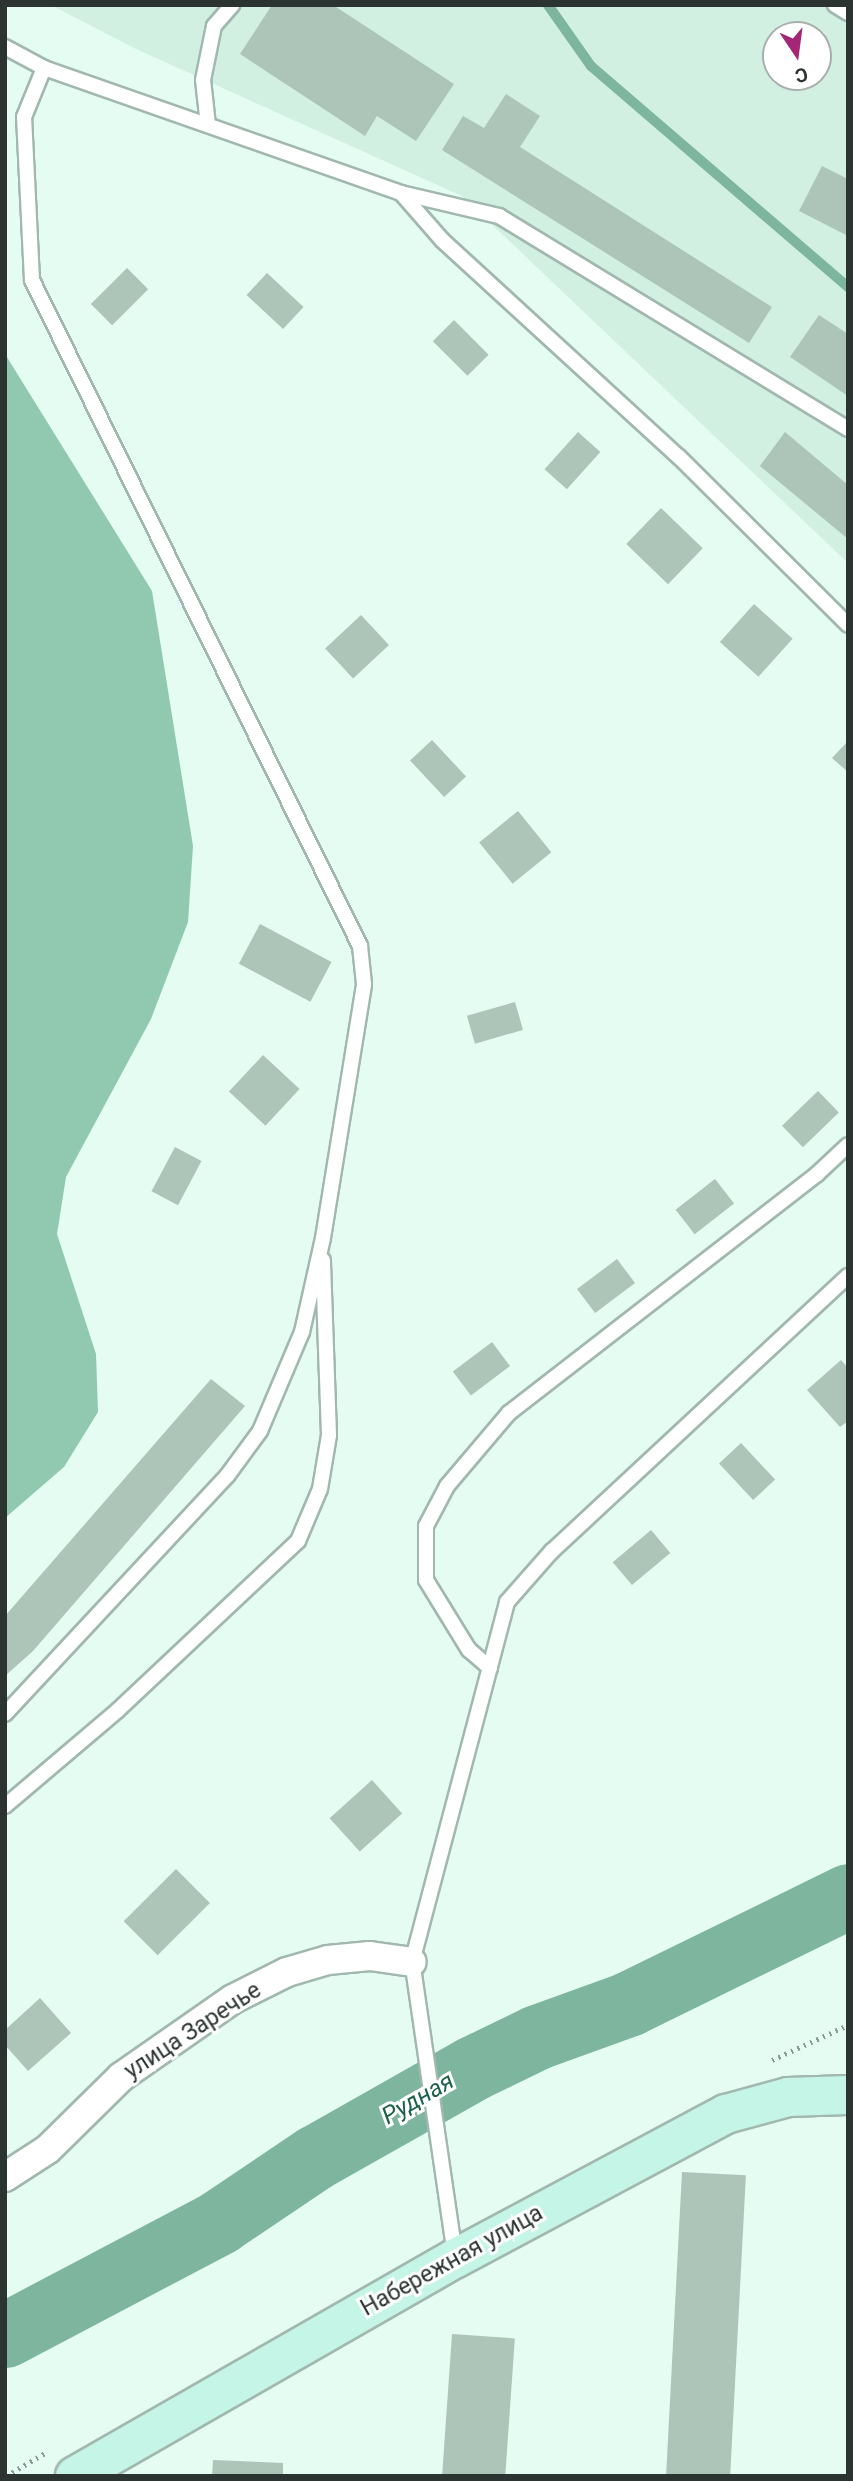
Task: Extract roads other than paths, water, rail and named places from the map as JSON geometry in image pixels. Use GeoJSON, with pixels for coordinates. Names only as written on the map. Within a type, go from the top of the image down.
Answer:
{"type":"FeatureCollection","features":[{"type":"Feature","properties":{"kind":"main road","name":"Набережная улица"},"geometry":{"type":"LineString","coordinates":[[75,2476],[456,2258],[726,2114],[788,2097],[848,2095]]}},
{"type":"Feature","properties":{"kind":"street","name":"улица Заречье"},"geometry":{"type":"LineString","coordinates":[[5,2177],[48,2149],[121,2077],[233,1999],[287,1972],[328,1959],[370,1956],[412,1962]]}},
{"type":"Feature","properties":{"kind":"lane"},"geometry":{"type":"LineString","coordinates":[[208,125],[203,80],[214,26],[233,5]]}},
{"type":"Feature","properties":{"kind":"lane"},"geometry":{"type":"LineString","coordinates":[[835,5],[848,13]]}},
{"type":"Feature","properties":{"kind":"lane"},"geometry":{"type":"LineString","coordinates":[[5,47],[44,68],[401,193],[499,216],[844,428]]}},
{"type":"Feature","properties":{"kind":"lane"},"geometry":{"type":"LineString","coordinates":[[5,1714],[227,1476],[260,1431],[302,1332],[323,1238],[365,984],[360,946],[32,280],[24,117],[44,68]]}},
{"type":"Feature","properties":{"kind":"lane"},"geometry":{"type":"LineString","coordinates":[[401,193],[442,240],[678,457],[848,625]]}},
{"type":"Feature","properties":{"kind":"lane"},"geometry":{"type":"LineString","coordinates":[[489,1668],[469,1650],[426,1580],[426,1526],[447,1486],[509,1413],[817,1174],[848,1145]]}},
{"type":"Feature","properties":{"kind":"lane"},"geometry":{"type":"LineString","coordinates":[[5,1806],[118,1710],[298,1541],[320,1489],[329,1435],[323,1238]]}},
{"type":"Feature","properties":{"kind":"lane"},"geometry":{"type":"LineString","coordinates":[[456,2258],[441,2175],[412,1962],[507,1602],[552,1550],[848,1276]]}},
{"type":"Feature","properties":{"kind":"waterway"},"geometry":{"type":"LineString","coordinates":[[548,5],[591,66],[848,287]]}},
{"type":"Feature","properties":{"kind":"waterway","name":"Рудная"},"geometry":{"type":"LineString","coordinates":[[5,2335],[219,2222],[314,2158],[473,2068],[537,2037],[628,2004],[848,1896]]}}]}
